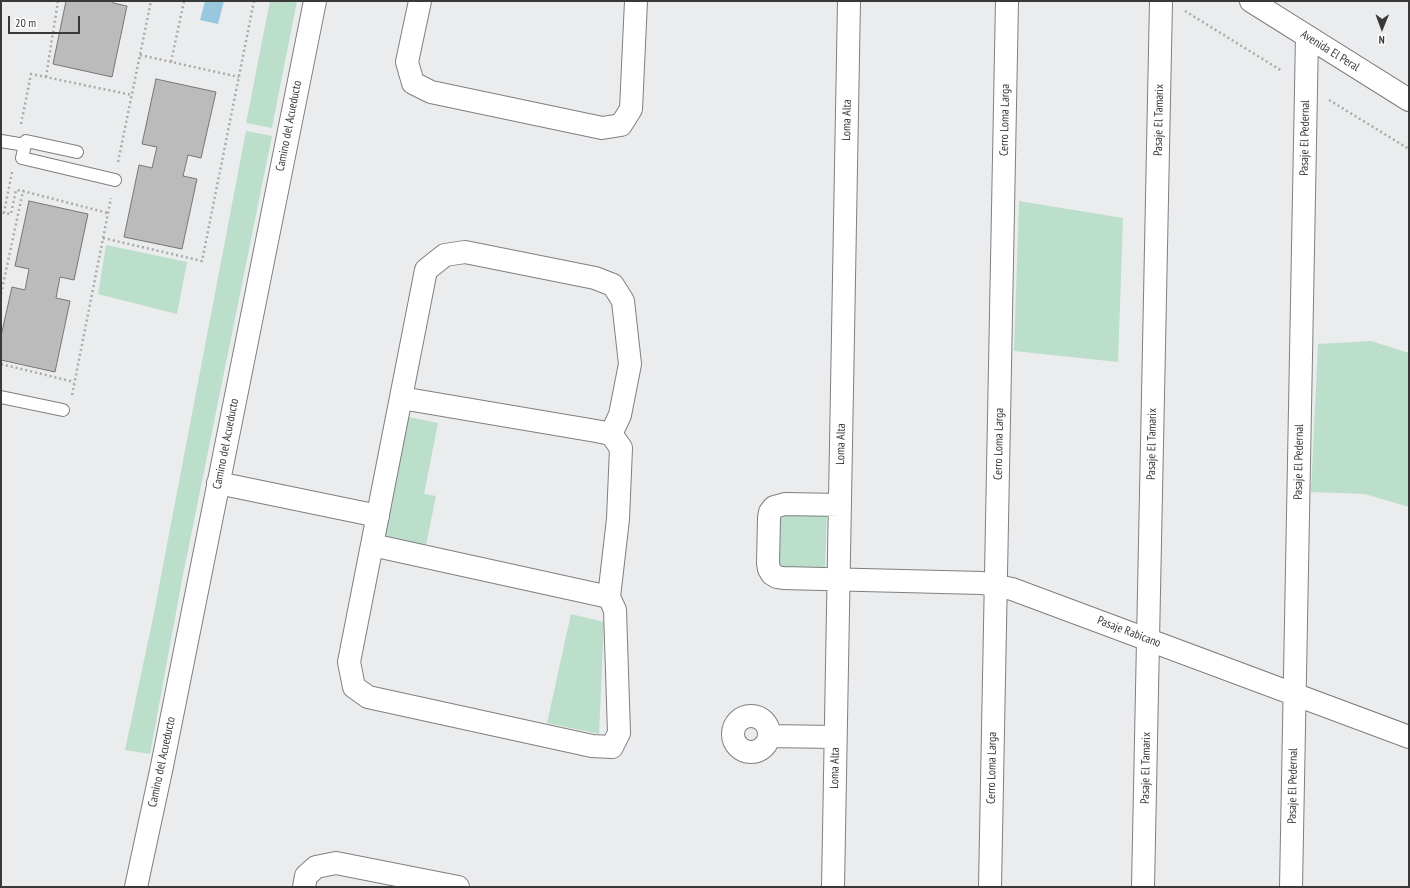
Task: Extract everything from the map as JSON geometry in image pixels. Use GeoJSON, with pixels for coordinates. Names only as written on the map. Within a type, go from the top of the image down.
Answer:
{"type":"FeatureCollection","features":[{"type":"Feature","properties":{"kind":"street","name":"Camino del Acueducto"},"geometry":{"type":"LineString","coordinates":[[136,887],[162,766],[314,1]]}},
{"type":"Feature","properties":{"kind":"street"},"geometry":{"type":"LineString","coordinates":[[420,1],[407,62],[413,83],[430,92],[602,128],[622,125],[631,109],[636,1]]}},
{"type":"Feature","properties":{"kind":"street","name":"Loma Alta"},"geometry":{"type":"LineString","coordinates":[[832,887],[849,1]]}},
{"type":"Feature","properties":{"kind":"street","name":"Cerro Loma Larga"},"geometry":{"type":"LineString","coordinates":[[990,887],[1007,1]]}},
{"type":"Feature","properties":{"kind":"street","name":"Pasaje El Tamarix"},"geometry":{"type":"LineString","coordinates":[[1143,887],[1161,1]]}},
{"type":"Feature","properties":{"kind":"street","name":"Avenida El Peral"},"geometry":{"type":"LineString","coordinates":[[1251,1],[1409,100]]}},
{"type":"Feature","properties":{"kind":"street","name":"Pasaje El Pedernal"},"geometry":{"type":"LineString","coordinates":[[1291,887],[1307,36]]}},
{"type":"Feature","properties":{"kind":"street"},"geometry":{"type":"LineString","coordinates":[[401,398],[611,434],[620,448],[618,519],[609,597],[615,610],[619,733],[612,747],[592,746],[368,697],[354,687],[349,662],[426,270],[445,255],[465,252],[595,278],[613,285],[623,301],[630,364],[620,415],[611,434]]}},
{"type":"Feature","properties":{"kind":"street"},"geometry":{"type":"LineString","coordinates":[[218,483],[378,516]]}},
{"type":"Feature","properties":{"kind":"street","name":"Pasaje Rabicano"},"geometry":{"type":"LineString","coordinates":[[840,505],[785,504],[774,507],[770,512],[769,518],[768,548],[769,569],[772,574],[777,577],[967,582],[996,585],[1027,594],[1409,737]]}},
{"type":"Feature","properties":{"kind":"street"},"geometry":{"type":"LineString","coordinates":[[372,545],[609,597]]}},
{"type":"Feature","properties":{"kind":"street"},"geometry":{"type":"LineString","coordinates":[[769,736],[835,737]]}},
{"type":"Feature","properties":{"kind":"street"},"geometry":{"type":"LineString","coordinates":[[304,887],[306,876],[316,867],[336,863],[458,887]]}},
{"type":"Feature","properties":{"kind":"lane"},"geometry":{"type":"LineString","coordinates":[[1,141],[25,146],[22,158],[115,180]]}},
{"type":"Feature","properties":{"kind":"lane"},"geometry":{"type":"LineString","coordinates":[[26,142],[77,152]]}},
{"type":"Feature","properties":{"kind":"lane"},"geometry":{"type":"LineString","coordinates":[[1,398],[63,410]]}},
{"type":"Feature","properties":{"kind":"path"},"geometry":{"type":"LineString","coordinates":[[46,77],[58,1]]}},
{"type":"Feature","properties":{"kind":"path"},"geometry":{"type":"LineString","coordinates":[[63,410],[68,413],[151,1]]}},
{"type":"Feature","properties":{"kind":"path"},"geometry":{"type":"LineString","coordinates":[[171,62],[184,1]]}},
{"type":"Feature","properties":{"kind":"path"},"geometry":{"type":"LineString","coordinates":[[103,238],[202,261],[254,1]]}},
{"type":"Feature","properties":{"kind":"path"},"geometry":{"type":"LineString","coordinates":[[140,55],[239,77]]}},
{"type":"Feature","properties":{"kind":"path"},"geometry":{"type":"LineString","coordinates":[[1,294],[23,191],[108,212]]}},
{"type":"Feature","properties":{"kind":"path"},"geometry":{"type":"LineString","coordinates":[[1,364],[74,382]]}},
{"type":"Feature","properties":{"kind":"green space"},"geometry":{"type":"Polygon","coordinates":[[[270,1],[297,1],[272,128],[246,123],[270,1]]]}},
{"type":"Feature","properties":{"kind":"green space"},"geometry":{"type":"Polygon","coordinates":[[[246,131],[272,136],[182,580],[150,754],[125,750],[153,618],[246,131]]]}},
{"type":"Feature","properties":{"kind":"green space"},"geometry":{"type":"Polygon","coordinates":[[[1019,201],[1123,218],[1118,362],[1014,351],[1019,201]]]}},
{"type":"Feature","properties":{"kind":"green space"},"geometry":{"type":"Polygon","coordinates":[[[106,245],[187,262],[177,314],[98,294],[106,245]]]}},
{"type":"Feature","properties":{"kind":"green space"},"geometry":{"type":"Polygon","coordinates":[[[1371,341],[1409,353],[1409,507],[1365,494],[1311,492],[1318,344],[1371,341]]]}},
{"type":"Feature","properties":{"kind":"green space"},"geometry":{"type":"Polygon","coordinates":[[[408,417],[438,423],[424,494],[436,496],[426,545],[384,537],[408,417]]]}},
{"type":"Feature","properties":{"kind":"green space"},"geometry":{"type":"Polygon","coordinates":[[[778,508],[827,510],[825,571],[776,569],[778,508]]]}},
{"type":"Feature","properties":{"kind":"green space"},"geometry":{"type":"Polygon","coordinates":[[[571,614],[604,622],[599,734],[547,723],[571,614]]]}},
{"type":"Feature","properties":{"kind":"water"},"geometry":{"type":"Polygon","coordinates":[[[205,1],[224,1],[218,24],[200,20],[205,1]]]}},
{"type":"Feature","properties":{"kind":"building"},"geometry":{"type":"Polygon","coordinates":[[[66,1],[113,1],[113,3],[127,6],[112,77],[53,64],[66,1]]]}},
{"type":"Feature","properties":{"kind":"building"},"geometry":{"type":"Polygon","coordinates":[[[156,79],[216,92],[201,158],[188,155],[183,176],[197,179],[182,249],[124,237],[139,165],[152,168],[157,147],[142,144],[156,79]]]}},
{"type":"Feature","properties":{"kind":"building"},"geometry":{"type":"Polygon","coordinates":[[[29,201],[88,214],[74,280],[60,277],[56,298],[70,301],[55,372],[1,360],[1,336],[12,287],[25,290],[29,269],[15,266],[29,201]]]}}]}
